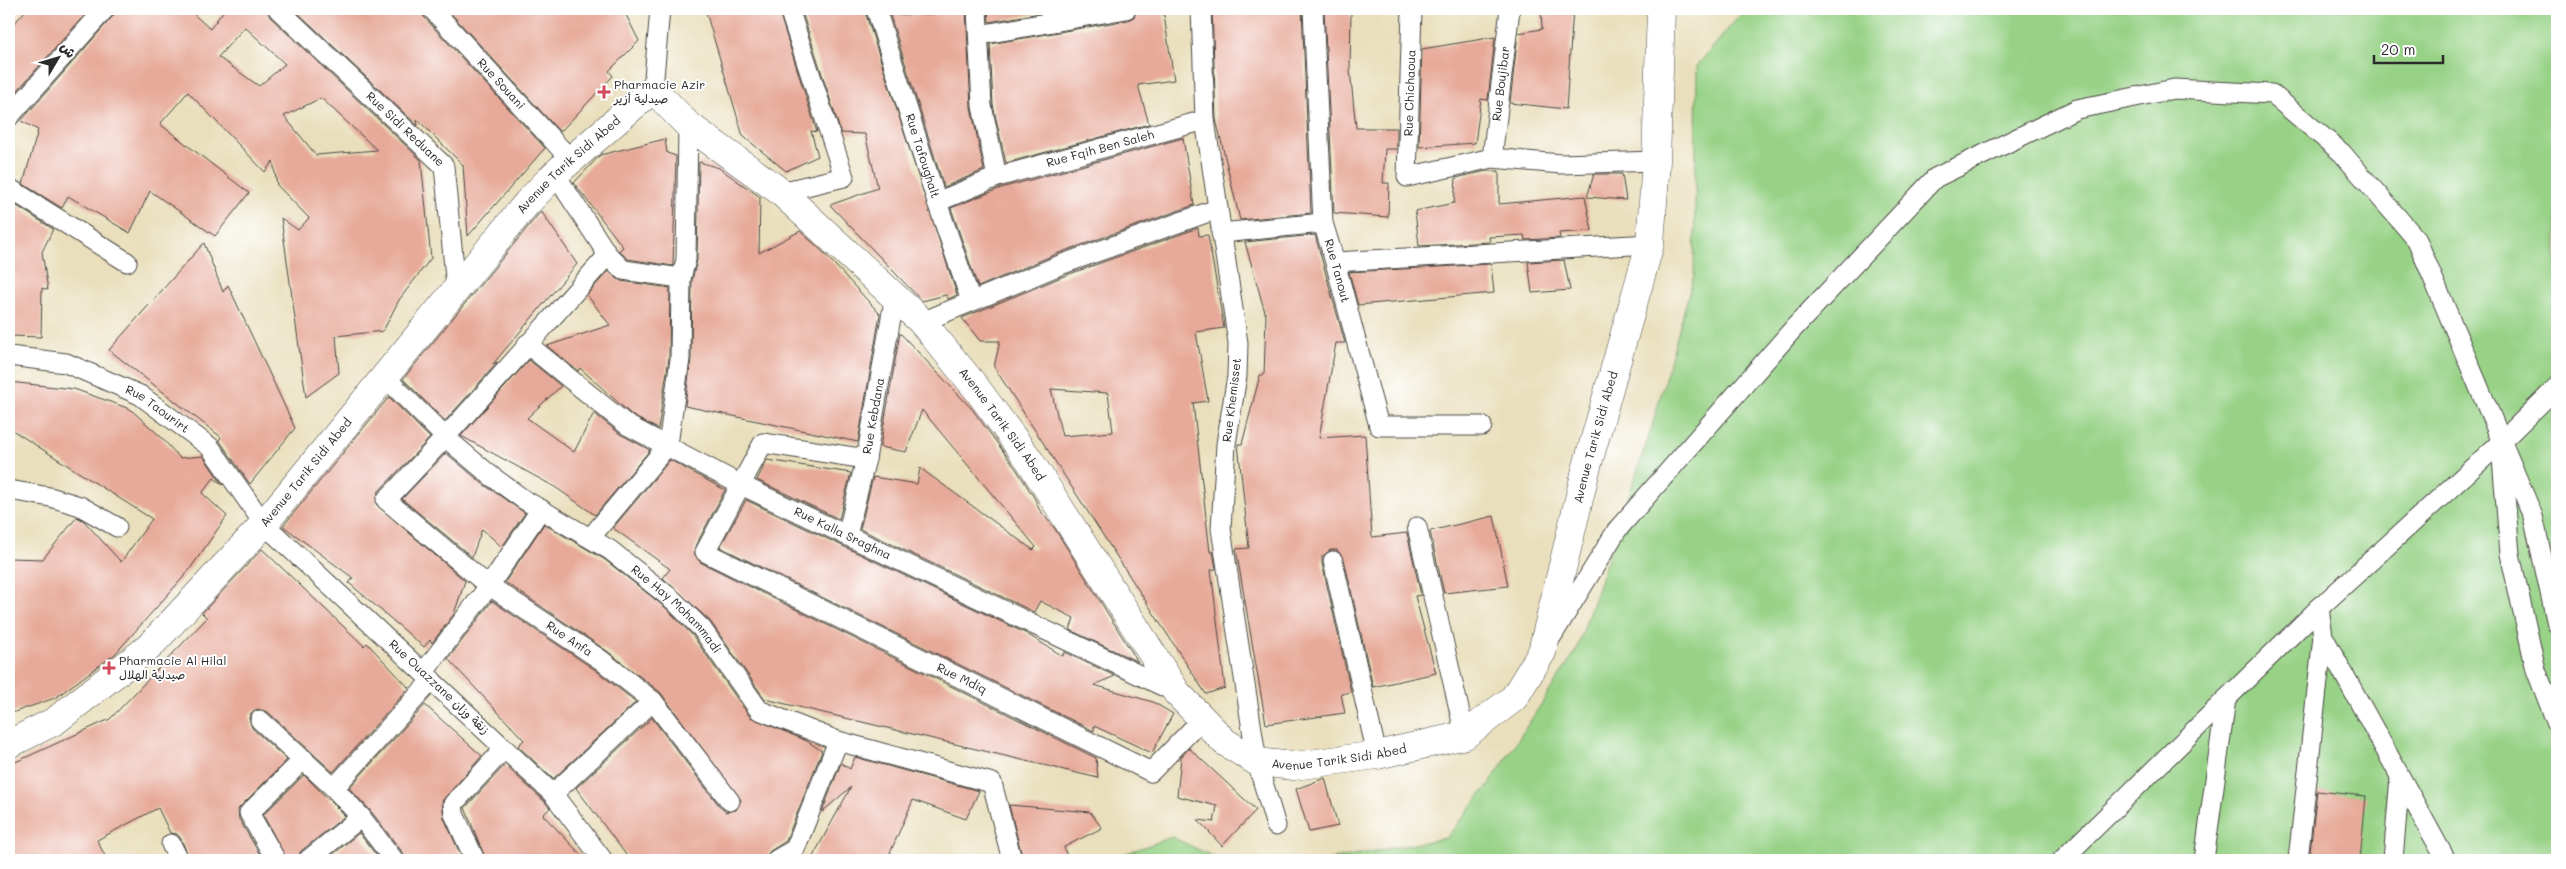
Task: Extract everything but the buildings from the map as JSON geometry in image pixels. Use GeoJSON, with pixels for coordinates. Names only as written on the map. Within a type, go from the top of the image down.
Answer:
{"type":"FeatureCollection","features":[{"type":"Feature","properties":{"kind":"street"},"geometry":{"type":"LineString","coordinates":[[9,117],[105,9]]}},
{"type":"Feature","properties":{"kind":"street","name":"Rue Sidi Reduane"},"geometry":{"type":"LineString","coordinates":[[278,9],[444,166],[456,286]]}},
{"type":"Feature","properties":{"kind":"street","name":"Rue Souani"},"geometry":{"type":"LineString","coordinates":[[432,9],[563,167],[608,255],[623,270],[681,278]]}},
{"type":"Feature","properties":{"kind":"street"},"geometry":{"type":"LineString","coordinates":[[653,88],[660,9]]}},
{"type":"Feature","properties":{"kind":"street"},"geometry":{"type":"LineString","coordinates":[[781,192],[844,177],[789,9]]}},
{"type":"Feature","properties":{"kind":"street","name":"Rue Tafoughalt"},"geometry":{"type":"LineString","coordinates":[[876,9],[937,202],[971,301]]}},
{"type":"Feature","properties":{"kind":"street"},"geometry":{"type":"LineString","coordinates":[[977,9],[982,106],[997,178]]}},
{"type":"Feature","properties":{"kind":"street"},"geometry":{"type":"LineString","coordinates":[[979,35],[1126,9]]}},
{"type":"Feature","properties":{"kind":"street","name":"Rue Khemisset"},"geometry":{"type":"LineString","coordinates":[[1201,9],[1205,120],[1238,343],[1237,376],[1226,444],[1221,529],[1258,762],[1276,826]]}},
{"type":"Feature","properties":{"kind":"street","name":"Rue Tanout"},"geometry":{"type":"LineString","coordinates":[[1313,9],[1323,223],[1336,262],[1379,426],[1482,426]]}},
{"type":"Feature","properties":{"kind":"street","name":"Rue Chichaoua"},"geometry":{"type":"LineString","coordinates":[[1412,9],[1407,177],[1492,158]]}},
{"type":"Feature","properties":{"kind":"street","name":"Rue Boujibar"},"geometry":{"type":"LineString","coordinates":[[1492,158],[1510,9]]}},
{"type":"Feature","properties":{"kind":"street","name":"Avenue Tarik Sidi Abed"},"geometry":{"type":"LineString","coordinates":[[9,744],[55,720],[148,648],[264,524],[456,286],[527,202],[563,167],[653,88],[688,125],[781,192],[922,322],[977,389],[1030,461],[1177,693],[1225,742],[1258,762],[1294,766],[1377,755],[1465,735],[1514,698],[1542,652],[1586,470],[1650,244],[1656,160],[1661,9]]}},
{"type":"Feature","properties":{"kind":"street"},"geometry":{"type":"LineString","coordinates":[[1542,652],[1618,530],[1794,328],[1935,178],[2077,110],[2174,89],[2272,94],[2342,153],[2417,240],[2500,443],[2533,516],[2557,624]]}},
{"type":"Feature","properties":{"kind":"street","name":"Rue Fqih Ben Saleh"},"geometry":{"type":"LineString","coordinates":[[937,202],[997,178],[1205,120]]}},
{"type":"Feature","properties":{"kind":"street"},"geometry":{"type":"LineString","coordinates":[[591,537],[668,445],[680,359],[681,278],[686,260],[688,125]]}},
{"type":"Feature","properties":{"kind":"street"},"geometry":{"type":"LineString","coordinates":[[1492,158],[1561,164],[1656,160]]}},
{"type":"Feature","properties":{"kind":"street"},"geometry":{"type":"LineString","coordinates":[[9,188],[127,262]]}},
{"type":"Feature","properties":{"kind":"street"},"geometry":{"type":"LineString","coordinates":[[922,322],[1060,265],[1217,209]]}},
{"type":"Feature","properties":{"kind":"street"},"geometry":{"type":"LineString","coordinates":[[1221,233],[1323,223]]}},
{"type":"Feature","properties":{"kind":"street"},"geometry":{"type":"LineString","coordinates":[[1336,262],[1650,244]]}},
{"type":"Feature","properties":{"kind":"street"},"geometry":{"type":"LineString","coordinates":[[446,438],[527,344],[608,255]]}},
{"type":"Feature","properties":{"kind":"street","name":"Rue Kebdana"},"geometry":{"type":"LineString","coordinates":[[848,535],[866,459],[895,296]]}},
{"type":"Feature","properties":{"kind":"street","name":"Rue Kalla Sraghna"},"geometry":{"type":"LineString","coordinates":[[527,344],[627,425],[741,484],[1177,693]]}},
{"type":"Feature","properties":{"kind":"street","name":"Rue Taourirt"},"geometry":{"type":"LineString","coordinates":[[9,356],[66,363],[140,395],[210,447],[264,524]]}},
{"type":"Feature","properties":{"kind":"street","name":"Rue Hay Mohammadi"},"geometry":{"type":"LineString","coordinates":[[384,376],[446,438],[490,475],[541,509],[591,537],[674,600],[696,624],[759,710],[838,741],[992,783],[1012,860]]}},
{"type":"Feature","properties":{"kind":"street"},"geometry":{"type":"LineString","coordinates":[[2062,860],[2319,608],[2500,443],[2557,387]]}},
{"type":"Feature","properties":{"kind":"street","name":"Rue Anfa"},"geometry":{"type":"LineString","coordinates":[[446,438],[386,500],[489,586],[601,660],[653,701],[730,801]]}},
{"type":"Feature","properties":{"kind":"street"},"geometry":{"type":"LineString","coordinates":[[741,484],[763,443],[866,459]]}},
{"type":"Feature","properties":{"kind":"street"},"geometry":{"type":"LineString","coordinates":[[2500,443],[2510,554],[2536,670],[2557,724]]}},
{"type":"Feature","properties":{"kind":"street","name":"Rue Mdiq"},"geometry":{"type":"LineString","coordinates":[[741,484],[705,552],[1151,772],[1202,719]]}},
{"type":"Feature","properties":{"kind":"street"},"geometry":{"type":"LineString","coordinates":[[9,490],[50,497],[80,506],[117,527]]}},
{"type":"Feature","properties":{"kind":"street"},"geometry":{"type":"LineString","coordinates":[[334,788],[428,676],[541,509]]}},
{"type":"Feature","properties":{"kind":"street","name":"Rue Ouazzane زنقة وزان"},"geometry":{"type":"LineString","coordinates":[[264,524],[553,794],[603,860]]}},
{"type":"Feature","properties":{"kind":"street"},"geometry":{"type":"LineString","coordinates":[[1417,527],[1465,735]]}},
{"type":"Feature","properties":{"kind":"street"},"geometry":{"type":"LineString","coordinates":[[1334,561],[1377,755]]}},
{"type":"Feature","properties":{"kind":"street"},"geometry":{"type":"LineString","coordinates":[[2298,860],[2323,636],[2319,608]]}},
{"type":"Feature","properties":{"kind":"street"},"geometry":{"type":"LineString","coordinates":[[2323,636],[2446,860]]}},
{"type":"Feature","properties":{"kind":"street"},"geometry":{"type":"LineString","coordinates":[[2204,860],[2226,699]]}},
{"type":"Feature","properties":{"kind":"street"},"geometry":{"type":"LineString","coordinates":[[553,794],[653,701]]}},
{"type":"Feature","properties":{"kind":"street"},"geometry":{"type":"LineString","coordinates":[[260,720],[334,788],[361,817],[394,860]]}},
{"type":"Feature","properties":{"kind":"street"},"geometry":{"type":"LineString","coordinates":[[776,860],[795,849],[838,741]]}},
{"type":"Feature","properties":{"kind":"street"},"geometry":{"type":"LineString","coordinates":[[476,860],[454,814],[453,804],[504,749]]}},
{"type":"Feature","properties":{"kind":"street"},"geometry":{"type":"LineString","coordinates":[[276,860],[249,813],[304,759]]}},
{"type":"Feature","properties":{"kind":"street"},"geometry":{"type":"LineString","coordinates":[[2393,860],[2400,777]]}},
{"type":"Feature","properties":{"kind":"street"},"geometry":{"type":"LineString","coordinates":[[308,860],[361,817]]}},
{"type":"Feature","properties":{"kind":"green space"},"geometry":{"type":"Polygon","coordinates":[[[1745,9],[2557,9],[2557,860],[1327,860],[1446,838],[1490,783],[1577,649],[1651,430],[1694,275],[1697,66],[1745,9]]]}},
{"type":"Feature","properties":{"kind":"green space"},"geometry":{"type":"Polygon","coordinates":[[[1172,837],[1220,860],[1117,860],[1118,856],[1172,837]]]}},
{"type":"Feature","properties":{"kind":"place","name":"Pharmacie Azir صيدلية أزير"},"geometry":{"type":"Point","coordinates":[604,92]}},
{"type":"Feature","properties":{"kind":"place","name":"Pharmacie Al Hilal صيدلية الهلال"},"geometry":{"type":"Point","coordinates":[109,668]}}]}
